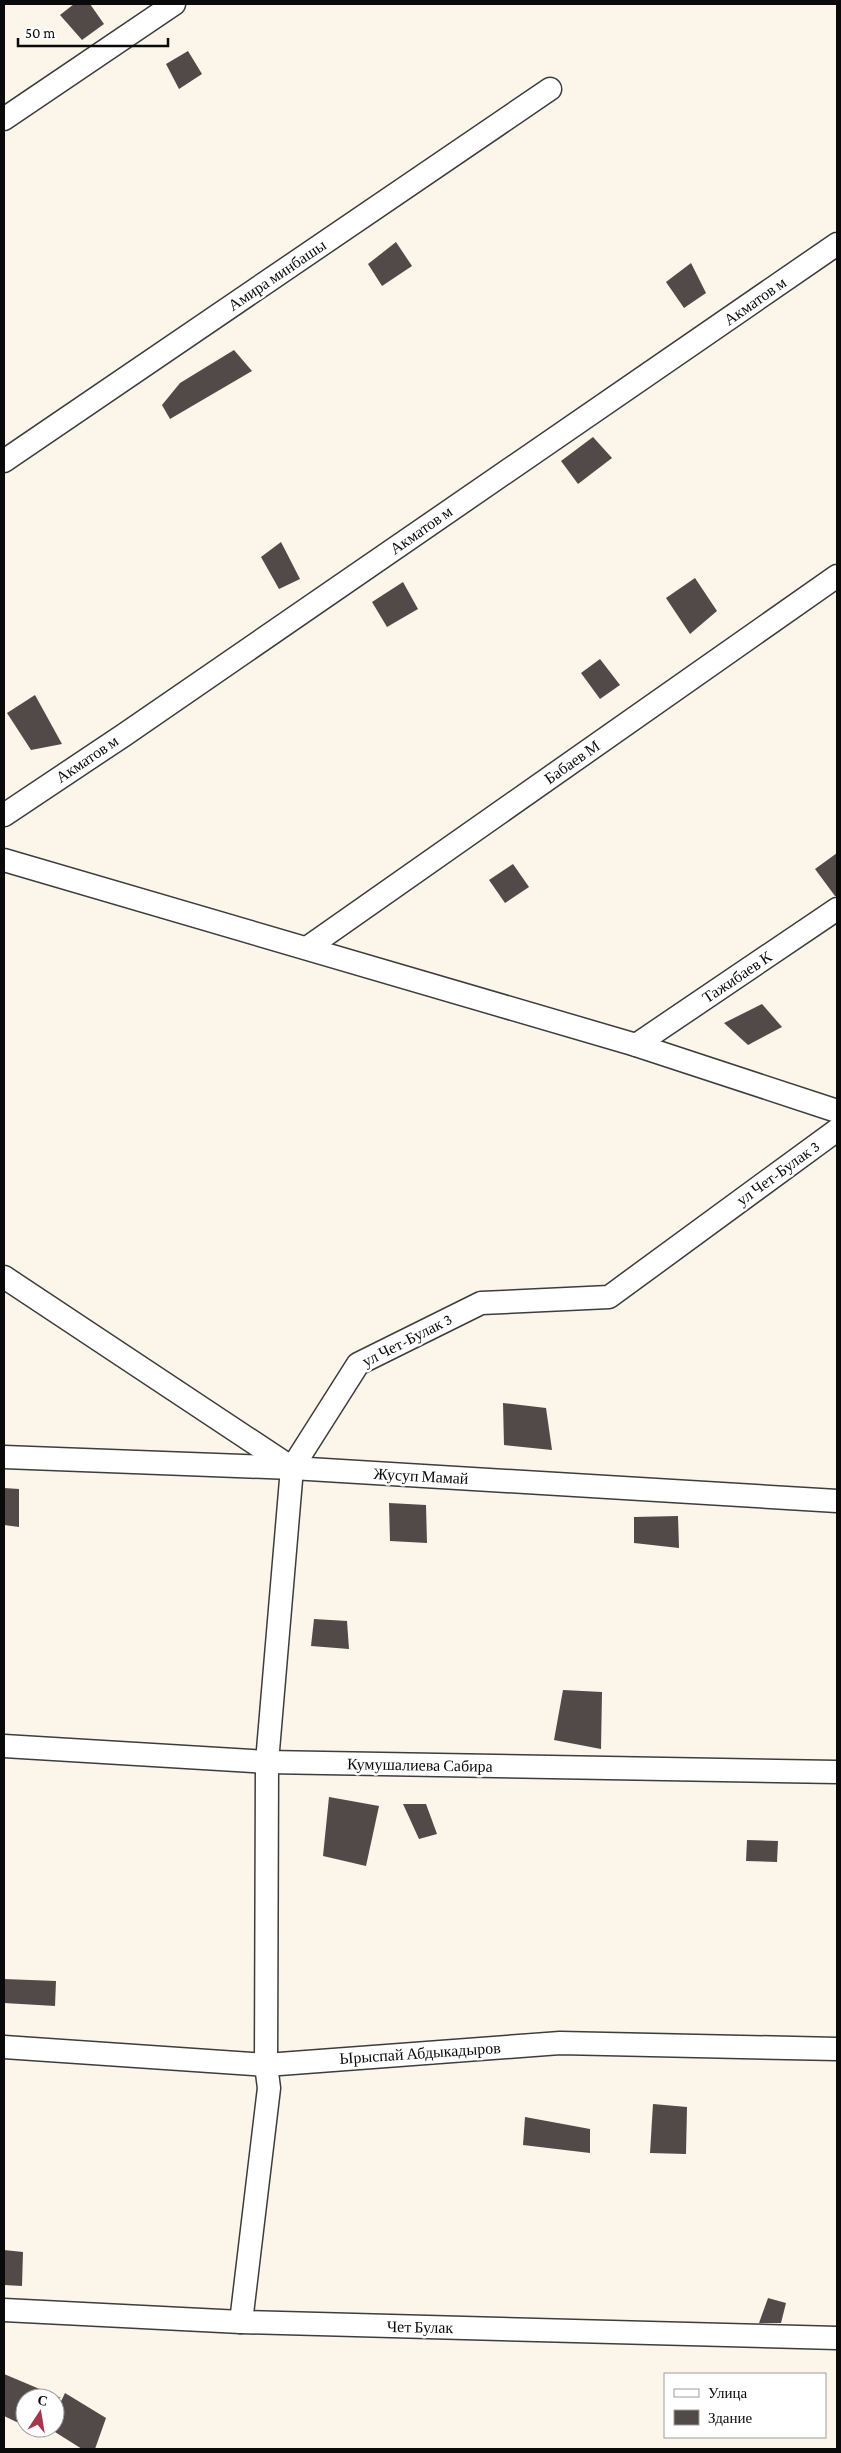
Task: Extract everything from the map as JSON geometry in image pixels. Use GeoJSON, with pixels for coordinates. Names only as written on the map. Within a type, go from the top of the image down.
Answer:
{"type":"FeatureCollection","features":[{"type":"Feature","properties":{"kind":"street"},"geometry":{"type":"LineString","coordinates":[[4,119],[174,4]]}},
{"type":"Feature","properties":{"kind":"street","name":"Амира минбашы"},"geometry":{"type":"LineString","coordinates":[[4,460],[550,89]]}},
{"type":"Feature","properties":{"kind":"street","name":"Акматов м"},"geometry":{"type":"LineString","coordinates":[[4,815],[124,735],[837,244]]}},
{"type":"Feature","properties":{"kind":"street","name":"Бабаев М"},"geometry":{"type":"LineString","coordinates":[[307,948],[837,576]]}},
{"type":"Feature","properties":{"kind":"street"},"geometry":{"type":"LineString","coordinates":[[4,860],[636,1045],[837,1111]]}},
{"type":"Feature","properties":{"kind":"street","name":"Тажибаев К"},"geometry":{"type":"LineString","coordinates":[[636,1045],[837,909]]}},
{"type":"Feature","properties":{"kind":"street","name":"ул Чет-Булак 3"},"geometry":{"type":"LineString","coordinates":[[292,1468],[358,1364],[481,1303],[609,1297],[837,1130]]}},
{"type":"Feature","properties":{"kind":"street"},"geometry":{"type":"LineString","coordinates":[[4,1277],[292,1468],[268,1762],[266,2065],[269,2088],[241,2322]]}},
{"type":"Feature","properties":{"kind":"street","name":"Жусуп Мамай"},"geometry":{"type":"LineString","coordinates":[[4,1457],[292,1468],[837,1501]]}},
{"type":"Feature","properties":{"kind":"street","name":"Кумушалиева Сабира"},"geometry":{"type":"LineString","coordinates":[[4,1746],[268,1762],[837,1772]]}},
{"type":"Feature","properties":{"kind":"street","name":"Ырыспай Абдыкадыров"},"geometry":{"type":"LineString","coordinates":[[4,2047],[266,2065],[560,2043],[837,2050]]}},
{"type":"Feature","properties":{"kind":"street","name":"Чет Булак"},"geometry":{"type":"LineString","coordinates":[[4,2310],[241,2322],[837,2338]]}},
{"type":"Feature","properties":{"kind":"building"},"geometry":{"type":"Polygon","coordinates":[[[74,4],[90,4],[104,24],[82,40],[60,15],[74,4]]]}},
{"type":"Feature","properties":{"kind":"building"},"geometry":{"type":"Polygon","coordinates":[[[188,51],[202,74],[179,89],[166,64],[188,51]]]}},
{"type":"Feature","properties":{"kind":"building"},"geometry":{"type":"Polygon","coordinates":[[[396,242],[412,266],[382,286],[368,264],[396,242]]]}},
{"type":"Feature","properties":{"kind":"building"},"geometry":{"type":"Polygon","coordinates":[[[691,263],[706,293],[684,308],[666,282],[691,263]]]}},
{"type":"Feature","properties":{"kind":"building"},"geometry":{"type":"Polygon","coordinates":[[[234,350],[252,371],[170,419],[162,405],[180,383],[234,350]]]}},
{"type":"Feature","properties":{"kind":"building"},"geometry":{"type":"Polygon","coordinates":[[[593,437],[612,458],[578,484],[561,461],[593,437]]]}},
{"type":"Feature","properties":{"kind":"building"},"geometry":{"type":"Polygon","coordinates":[[[281,542],[300,579],[279,589],[261,557],[281,542]]]}},
{"type":"Feature","properties":{"kind":"building"},"geometry":{"type":"Polygon","coordinates":[[[695,578],[717,611],[690,634],[666,598],[695,578]]]}},
{"type":"Feature","properties":{"kind":"building"},"geometry":{"type":"Polygon","coordinates":[[[403,582],[418,609],[387,627],[372,602],[403,582]]]}},
{"type":"Feature","properties":{"kind":"building"},"geometry":{"type":"Polygon","coordinates":[[[600,659],[620,685],[600,699],[581,673],[600,659]]]}},
{"type":"Feature","properties":{"kind":"building"},"geometry":{"type":"Polygon","coordinates":[[[35,695],[62,744],[31,750],[7,713],[35,695]]]}},
{"type":"Feature","properties":{"kind":"building"},"geometry":{"type":"Polygon","coordinates":[[[837,853],[837,896],[835,896],[815,869],[837,853]]]}},
{"type":"Feature","properties":{"kind":"building"},"geometry":{"type":"Polygon","coordinates":[[[513,864],[529,887],[505,903],[489,880],[513,864]]]}},
{"type":"Feature","properties":{"kind":"building"},"geometry":{"type":"Polygon","coordinates":[[[762,1004],[782,1027],[748,1045],[724,1023],[762,1004]]]}},
{"type":"Feature","properties":{"kind":"building"},"geometry":{"type":"Polygon","coordinates":[[[503,1403],[546,1408],[552,1450],[504,1445],[503,1403]]]}},
{"type":"Feature","properties":{"kind":"building"},"geometry":{"type":"Polygon","coordinates":[[[4,1488],[19,1489],[19,1527],[4,1525],[4,1488]]]}},
{"type":"Feature","properties":{"kind":"building"},"geometry":{"type":"Polygon","coordinates":[[[389,1503],[426,1505],[427,1543],[390,1541],[389,1503]]]}},
{"type":"Feature","properties":{"kind":"building"},"geometry":{"type":"Polygon","coordinates":[[[678,1516],[679,1548],[634,1543],[634,1517],[678,1516]]]}},
{"type":"Feature","properties":{"kind":"building"},"geometry":{"type":"Polygon","coordinates":[[[314,1619],[347,1621],[349,1649],[311,1646],[314,1619]]]}},
{"type":"Feature","properties":{"kind":"building"},"geometry":{"type":"Polygon","coordinates":[[[563,1690],[602,1692],[601,1749],[554,1740],[563,1690]]]}},
{"type":"Feature","properties":{"kind":"building"},"geometry":{"type":"Polygon","coordinates":[[[329,1797],[379,1806],[366,1866],[323,1856],[329,1797]]]}},
{"type":"Feature","properties":{"kind":"building"},"geometry":{"type":"Polygon","coordinates":[[[403,1804],[426,1804],[437,1834],[419,1839],[403,1804]]]}},
{"type":"Feature","properties":{"kind":"building"},"geometry":{"type":"Polygon","coordinates":[[[747,1840],[778,1841],[777,1862],[746,1861],[747,1840]]]}},
{"type":"Feature","properties":{"kind":"building"},"geometry":{"type":"Polygon","coordinates":[[[4,1979],[56,1981],[55,2006],[4,2003],[4,1979]]]}},
{"type":"Feature","properties":{"kind":"building"},"geometry":{"type":"Polygon","coordinates":[[[653,2104],[687,2107],[686,2154],[650,2153],[653,2104]]]}},
{"type":"Feature","properties":{"kind":"building"},"geometry":{"type":"Polygon","coordinates":[[[525,2117],[590,2129],[590,2153],[523,2145],[525,2117]]]}},
{"type":"Feature","properties":{"kind":"building"},"geometry":{"type":"Polygon","coordinates":[[[4,2250],[23,2252],[22,2286],[4,2285],[4,2250]]]}},
{"type":"Feature","properties":{"kind":"building"},"geometry":{"type":"Polygon","coordinates":[[[768,2298],[786,2303],[781,2323],[759,2323],[768,2298]]]}},
{"type":"Feature","properties":{"kind":"building"},"geometry":{"type":"Polygon","coordinates":[[[4,2374],[37,2388],[15,2388],[15,2421],[4,2416],[4,2374]]]}},
{"type":"Feature","properties":{"kind":"building"},"geometry":{"type":"Polygon","coordinates":[[[65,2393],[106,2418],[95,2449],[82,2449],[65,2438],[65,2393]]]}}]}
